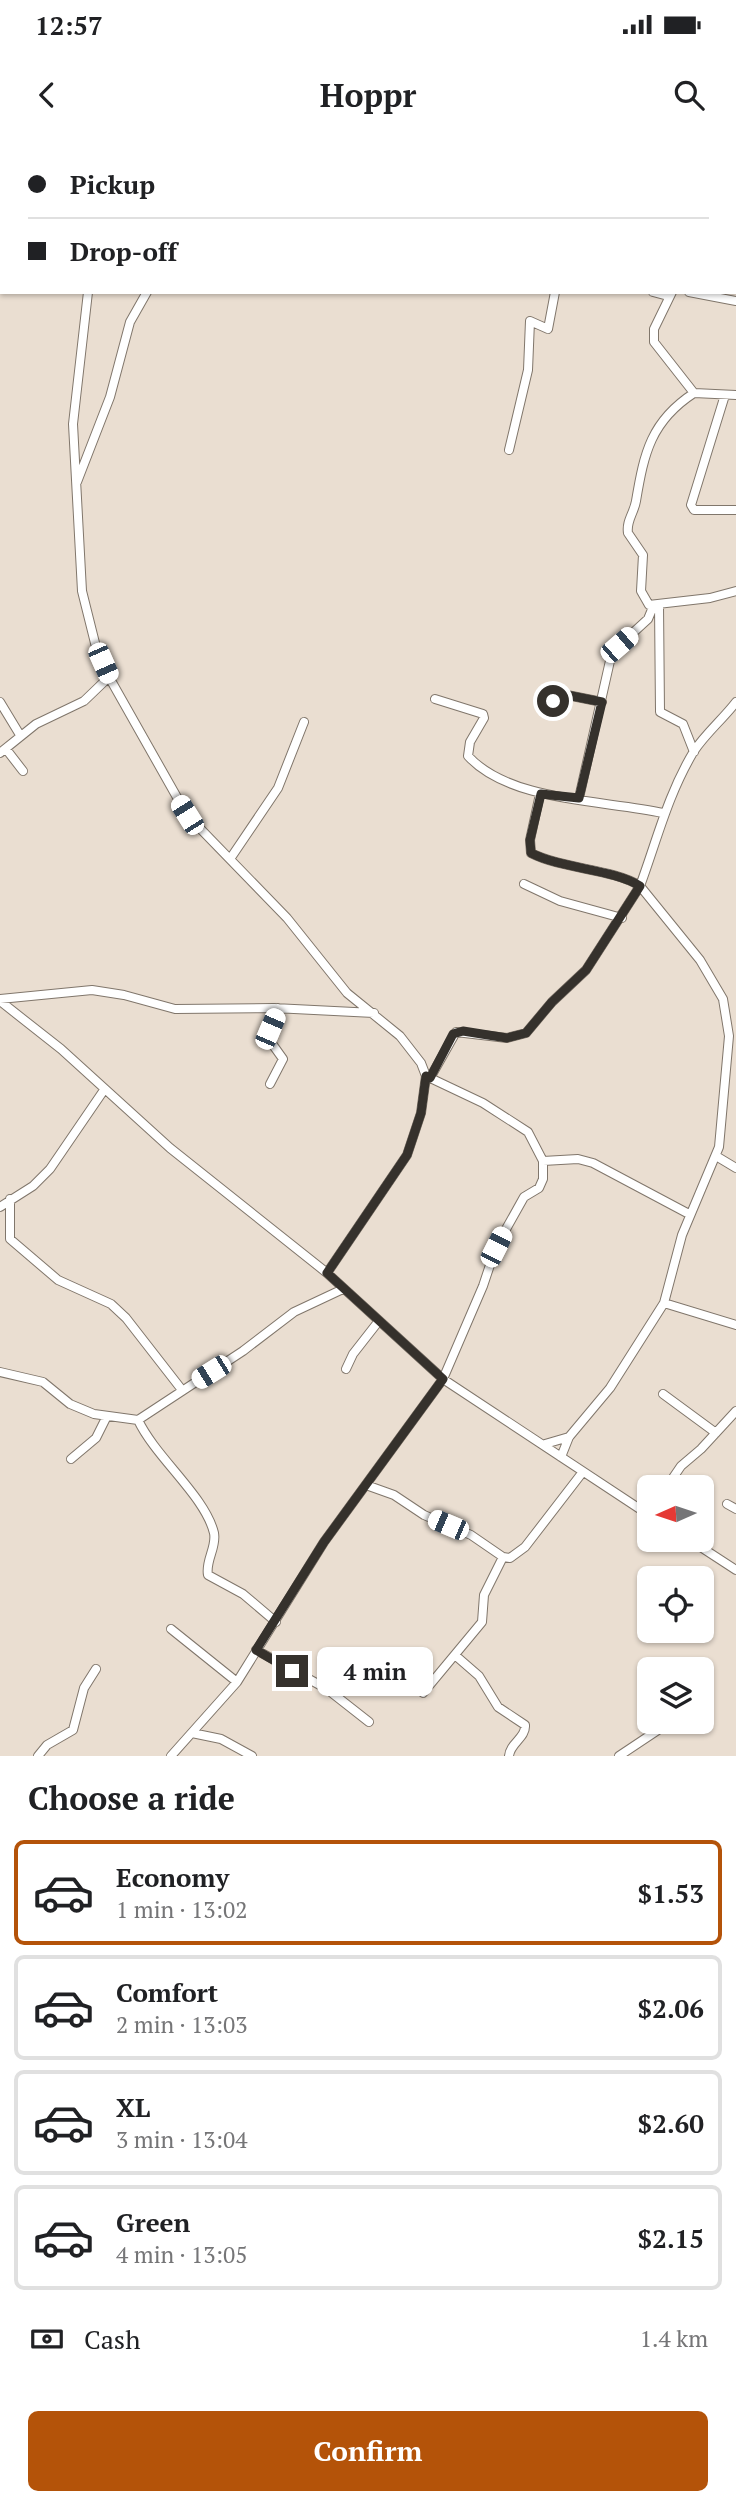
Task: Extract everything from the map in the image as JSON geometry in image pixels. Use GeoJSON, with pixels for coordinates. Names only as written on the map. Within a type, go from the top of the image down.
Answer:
{"type":"FeatureCollection","features":[{"type":"Feature","properties":{"kind":"street"},"geometry":{"type":"LineString","coordinates":[[88,294],[73,424],[77,540],[85,611],[109,677],[187,815],[287,918],[347,993],[400,1035],[428,1077],[515,1122],[528,1132],[543,1161],[543,1179],[539,1188],[524,1197],[496,1247],[483,1286],[443,1379],[324,1542],[237,1682],[171,1756]]}},
{"type":"Feature","properties":{"kind":"street"},"geometry":{"type":"LineString","coordinates":[[75,484],[110,397],[130,322],[146,294]]}},
{"type":"Feature","properties":{"kind":"street"},"geometry":{"type":"LineString","coordinates":[[509,450],[528,370],[530,321],[548,329],[555,294]]}},
{"type":"Feature","properties":{"kind":"street"},"geometry":{"type":"LineString","coordinates":[[670,294],[654,329],[654,342],[694,393]]}},
{"type":"Feature","properties":{"kind":"street"},"geometry":{"type":"LineString","coordinates":[[699,294],[736,301]]}},
{"type":"Feature","properties":{"kind":"street"},"geometry":{"type":"LineString","coordinates":[[736,395],[694,393],[676,405],[659,424],[648,447],[638,480],[636,504],[628,523],[628,533],[643,555],[641,591],[646,603],[656,606],[736,591]]}},
{"type":"Feature","properties":{"kind":"street"},"geometry":{"type":"LineString","coordinates":[[725,395],[691,505],[694,510],[736,510]]}},
{"type":"Feature","properties":{"kind":"street"},"geometry":{"type":"LineString","coordinates":[[579,798],[612,652],[648,619],[656,606]]}},
{"type":"Feature","properties":{"kind":"street"},"geometry":{"type":"LineString","coordinates":[[656,606],[660,712],[683,724],[694,752]]}},
{"type":"Feature","properties":{"kind":"street"},"geometry":{"type":"LineString","coordinates":[[23,771],[3,751],[36,724],[74,707],[109,677]]}},
{"type":"Feature","properties":{"kind":"street"},"geometry":{"type":"LineString","coordinates":[[541,704],[548,706],[562,694],[602,702]]}},
{"type":"Feature","properties":{"kind":"street"},"geometry":{"type":"LineString","coordinates":[[435,699],[484,715],[467,749],[474,763],[510,785],[541,794],[663,813]]}},
{"type":"Feature","properties":{"kind":"street"},"geometry":{"type":"LineString","coordinates":[[327,1273],[407,1155],[421,1113],[428,1077],[456,1032],[507,1038],[526,1033],[552,1002],[586,970],[622,918],[640,886],[663,813],[694,752],[736,702]]}},
{"type":"Feature","properties":{"kind":"street"},"geometry":{"type":"LineString","coordinates":[[1,707],[20,735]]}},
{"type":"Feature","properties":{"kind":"street"},"geometry":{"type":"LineString","coordinates":[[230,859],[278,788],[304,722]]}},
{"type":"Feature","properties":{"kind":"street"},"geometry":{"type":"LineString","coordinates":[[541,794],[530,840],[531,853],[640,886],[674,926],[715,982],[728,1017],[728,1058],[716,1156],[689,1214],[664,1303],[610,1388],[569,1437],[561,1457]]}},
{"type":"Feature","properties":{"kind":"street"},"geometry":{"type":"LineString","coordinates":[[524,884],[560,901],[622,918]]}},
{"type":"Feature","properties":{"kind":"street"},"geometry":{"type":"LineString","coordinates":[[2,1004],[92,990],[124,995],[175,1009],[278,1008],[374,1013]]}},
{"type":"Feature","properties":{"kind":"street"},"geometry":{"type":"LineString","coordinates":[[2,1004],[61,1049],[170,1148],[327,1273],[443,1379],[545,1444],[582,1473],[637,1507]]}},
{"type":"Feature","properties":{"kind":"street"},"geometry":{"type":"LineString","coordinates":[[270,1084],[283,1059],[268,1038],[278,1008]]}},
{"type":"Feature","properties":{"kind":"street"},"geometry":{"type":"LineString","coordinates":[[0,1207],[33,1186],[50,1169],[104,1090]]}},
{"type":"Feature","properties":{"kind":"street"},"geometry":{"type":"LineString","coordinates":[[716,1156],[736,1168]]}},
{"type":"Feature","properties":{"kind":"street"},"geometry":{"type":"LineString","coordinates":[[543,1161],[578,1159],[593,1163],[608,1174],[643,1186],[689,1214]]}},
{"type":"Feature","properties":{"kind":"street"},"geometry":{"type":"LineString","coordinates":[[9,1199],[10,1239],[58,1280],[111,1304],[126,1318],[182,1390]]}},
{"type":"Feature","properties":{"kind":"street"},"geometry":{"type":"LineString","coordinates":[[0,1371],[43,1382],[78,1409],[106,1418],[138,1420],[243,1351],[294,1312],[342,1289]]}},
{"type":"Feature","properties":{"kind":"street"},"geometry":{"type":"LineString","coordinates":[[664,1303],[736,1325]]}},
{"type":"Feature","properties":{"kind":"street"},"geometry":{"type":"LineString","coordinates":[[346,1369],[353,1354],[378,1322]]}},
{"type":"Feature","properties":{"kind":"street"},"geometry":{"type":"LineString","coordinates":[[663,1394],[716,1433]]}},
{"type":"Feature","properties":{"kind":"street"},"geometry":{"type":"LineString","coordinates":[[675,1475],[736,1411]]}},
{"type":"Feature","properties":{"kind":"street"},"geometry":{"type":"LineString","coordinates":[[71,1459],[96,1438],[106,1418]]}},
{"type":"Feature","properties":{"kind":"street"},"geometry":{"type":"LineString","coordinates":[[138,1420],[149,1441],[194,1498],[213,1531],[214,1541],[206,1568],[208,1575],[243,1594],[275,1622]]}},
{"type":"Feature","properties":{"kind":"street"},"geometry":{"type":"LineString","coordinates":[[545,1444],[569,1437]]}},
{"type":"Feature","properties":{"kind":"street"},"geometry":{"type":"LineString","coordinates":[[366,1485],[394,1495],[424,1515],[471,1535],[503,1557],[513,1557],[525,1547],[582,1473]]}},
{"type":"Feature","properties":{"kind":"street"},"geometry":{"type":"LineString","coordinates":[[727,1504],[736,1509]]}},
{"type":"Feature","properties":{"kind":"street"},"geometry":{"type":"LineString","coordinates":[[708,1552],[736,1570]]}},
{"type":"Feature","properties":{"kind":"street"},"geometry":{"type":"LineString","coordinates":[[423,1693],[482,1622],[484,1595],[503,1557]]}},
{"type":"Feature","properties":{"kind":"street"},"geometry":{"type":"LineString","coordinates":[[171,1629],[237,1682]]}},
{"type":"Feature","properties":{"kind":"street"},"geometry":{"type":"LineString","coordinates":[[256,1650],[327,1689],[369,1722]]}},
{"type":"Feature","properties":{"kind":"street"},"geometry":{"type":"LineString","coordinates":[[456,1656],[479,1676],[498,1707],[525,1725],[524,1733],[509,1750],[509,1756]]}},
{"type":"Feature","properties":{"kind":"street"},"geometry":{"type":"LineString","coordinates":[[38,1756],[47,1745],[73,1730],[85,1688],[96,1669]]}},
{"type":"Feature","properties":{"kind":"street"},"geometry":{"type":"LineString","coordinates":[[192,1733],[221,1739],[252,1756]]}},
{"type":"Feature","properties":{"kind":"street"},"geometry":{"type":"LineString","coordinates":[[619,1756],[652,1734]]}},
{"type":"Feature","properties":{"kind":"route"},"geometry":{"type":"LineString","coordinates":[[292,1671],[256,1650],[324,1542],[443,1379],[404,1347],[327,1273],[407,1155],[421,1113],[426,1076],[430,1078],[450,1037],[459,1031],[507,1038],[526,1033],[552,1002],[586,970],[622,918],[640,886],[531,853],[530,840],[541,794],[579,798],[602,702],[562,694],[553,701]]}}]}
